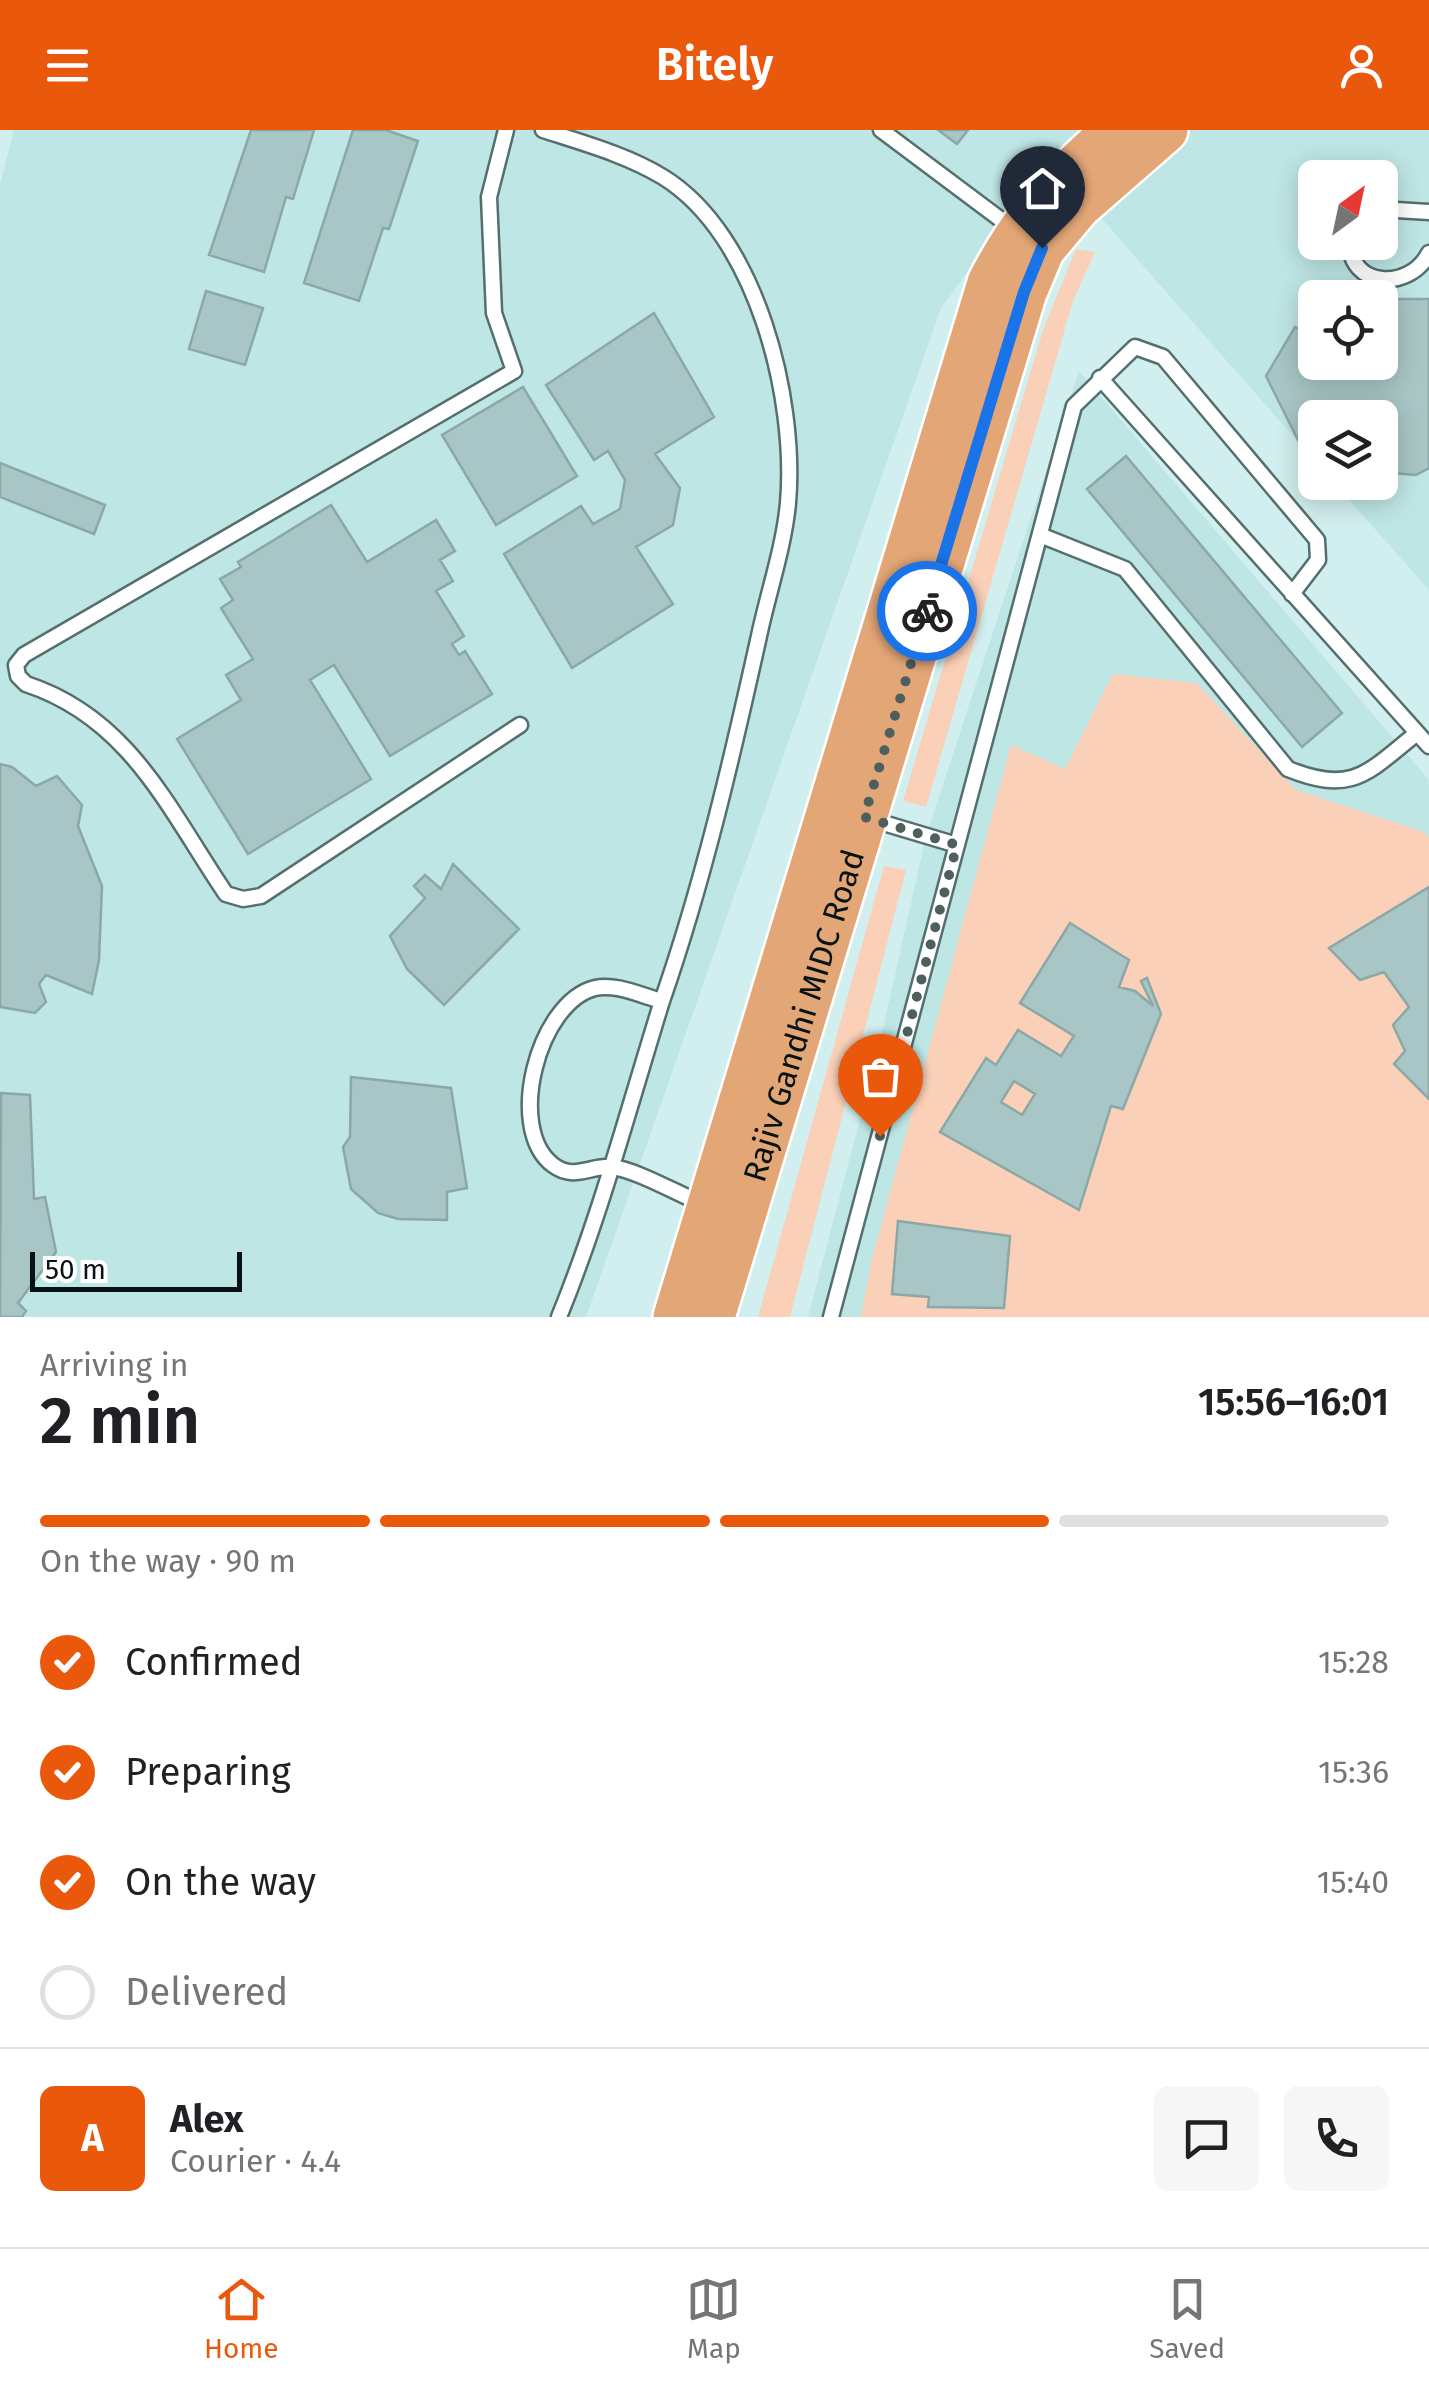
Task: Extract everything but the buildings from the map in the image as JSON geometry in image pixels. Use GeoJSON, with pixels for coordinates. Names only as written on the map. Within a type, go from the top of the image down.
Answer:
{"type":"FeatureCollection","features":[{"type":"Feature","properties":{"kind":"main road","name":"Rajiv Gandhi MIDC Road"},"geometry":{"type":"LineString","coordinates":[[676,1317],[990,282],[1016,231],[1056,182],[1116,130]]}},
{"type":"Feature","properties":{"kind":"main road","name":"Rajiv Gandhi MIDC Road"},"geometry":{"type":"LineString","coordinates":[[712,1317],[1024,292],[1042,248],[1078,206],[1165,130]]}},
{"type":"Feature","properties":{"kind":"lane"},"geometry":{"type":"LineString","coordinates":[[506,130],[489,197],[494,313],[514,371],[24,656],[16,665],[18,676],[26,684],[115,734],[149,772],[226,894],[243,900],[261,896],[520,725]]}},
{"type":"Feature","properties":{"kind":"lane"},"geometry":{"type":"LineString","coordinates":[[543,130],[604,150],[664,178],[704,214],[734,255],[767,331],[784,392],[788,503],[746,696],[662,1001],[610,1166],[595,1228],[560,1317]]}},
{"type":"Feature","properties":{"kind":"lane"},"geometry":{"type":"LineString","coordinates":[[882,130],[1016,231]]}},
{"type":"Feature","properties":{"kind":"lane"},"geometry":{"type":"LineString","coordinates":[[1398,208],[1429,212]]}},
{"type":"Feature","properties":{"kind":"lane"},"geometry":{"type":"LineString","coordinates":[[1354,260],[1373,278],[1390,282],[1410,276],[1429,253]]}},
{"type":"Feature","properties":{"kind":"lane"},"geometry":{"type":"LineString","coordinates":[[831,1317],[1074,406],[1135,347],[1162,357],[1318,540],[1318,560],[1292,594]]}},
{"type":"Feature","properties":{"kind":"lane"},"geometry":{"type":"LineString","coordinates":[[1100,378],[1429,746]]}},
{"type":"Feature","properties":{"kind":"lane"},"geometry":{"type":"LineString","coordinates":[[1040,535],[1124,570],[1288,769],[1324,783],[1367,773],[1417,733]]}},
{"type":"Feature","properties":{"kind":"lane"},"geometry":{"type":"LineString","coordinates":[[864,817],[957,845]]}},
{"type":"Feature","properties":{"kind":"lane"},"geometry":{"type":"LineString","coordinates":[[662,1001],[612,988],[582,994],[558,1015],[540,1053],[532,1083],[530,1120],[537,1143],[552,1164],[572,1173],[610,1166],[710,1207]]}},
{"type":"Feature","properties":{"kind":"shaded area"},"geometry":{"type":"Polygon","coordinates":[[[14,130],[1429,130],[1429,590],[1349,500],[1398,500],[1398,400],[1298,400],[1298,442],[1050,160],[941,308],[586,1317],[0,1317],[0,184],[14,130]]]}},
{"type":"Feature","properties":{"kind":"shaded area"},"geometry":{"type":"Polygon","coordinates":[[[1076,249],[1095,252],[1073,301],[926,807],[903,801],[1043,330],[1076,249]]]}},
{"type":"Feature","properties":{"kind":"shaded area"},"geometry":{"type":"Polygon","coordinates":[[[1079,371],[1429,780],[1429,1317],[808,1317],[878,1051],[926,836],[1079,371]]]}},
{"type":"Feature","properties":{"kind":"shaded area"},"geometry":{"type":"Polygon","coordinates":[[[1113,674],[1197,683],[1296,790],[1424,832],[1429,838],[1429,1317],[861,1317],[871,1263],[1011,745],[1065,769],[1113,674]]]}},
{"type":"Feature","properties":{"kind":"shaded area"},"geometry":{"type":"Polygon","coordinates":[[[884,866],[906,870],[790,1317],[758,1317],[884,866]]]}},
{"type":"Feature","properties":{"kind":"way so far"},"geometry":{"type":"LineString","coordinates":[[880,1136],[957,845],[864,817],[927,611]]}},
{"type":"Feature","properties":{"kind":"route"},"geometry":{"type":"LineString","coordinates":[[927,611],[1024,292],[1042,248]]}}]}
